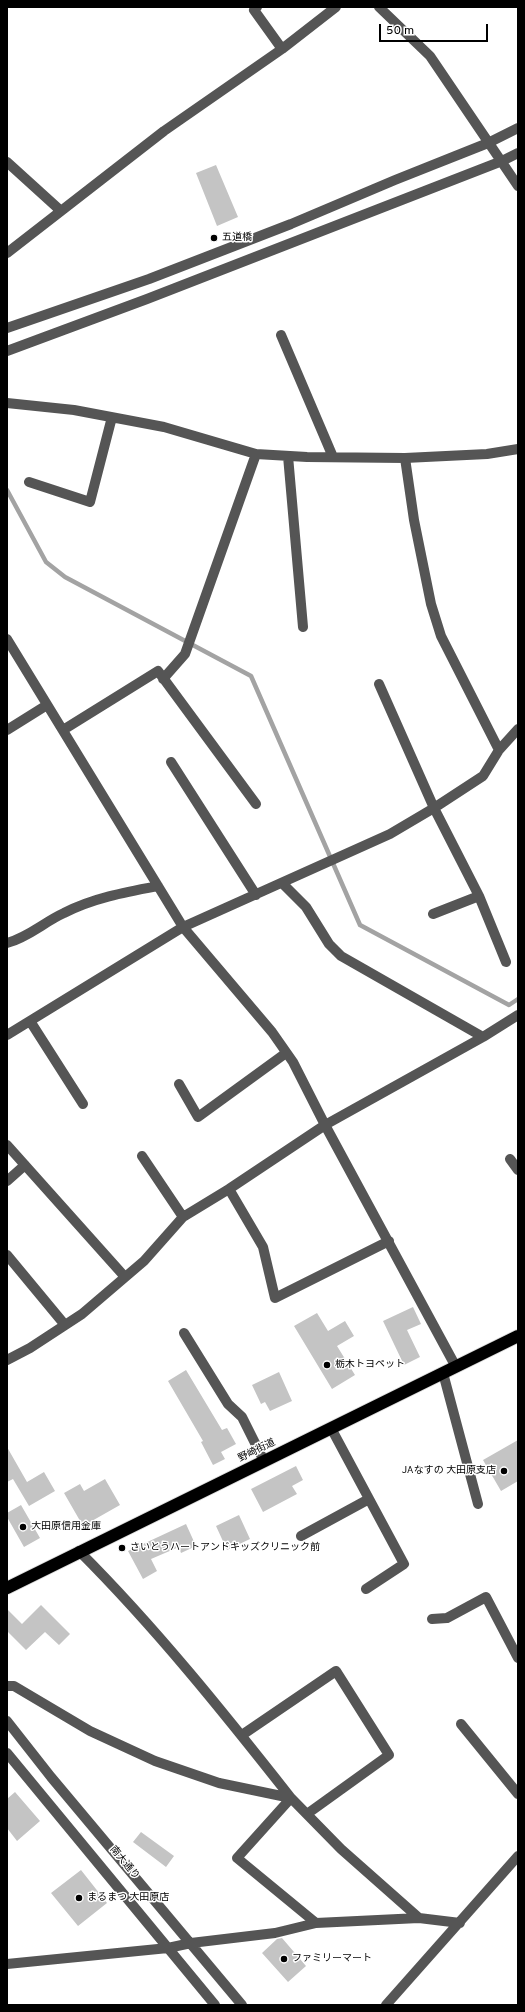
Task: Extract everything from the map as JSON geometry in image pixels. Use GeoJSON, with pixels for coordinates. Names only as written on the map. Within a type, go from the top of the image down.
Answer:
{"type":"FeatureCollection","features":[{"type":"Feature","properties":{"kind":"highway","name":"野崎街道"},"geometry":{"type":"LineString","coordinates":[[7,1588],[79,1551],[518,1336]]}},
{"type":"Feature","properties":{"kind":"street"},"geometry":{"type":"LineString","coordinates":[[257,7],[254,10],[282,49]]}},
{"type":"Feature","properties":{"kind":"street"},"geometry":{"type":"LineString","coordinates":[[7,253],[164,131],[282,49],[336,7]]}},
{"type":"Feature","properties":{"kind":"street"},"geometry":{"type":"LineString","coordinates":[[380,7],[430,56],[518,186]]}},
{"type":"Feature","properties":{"kind":"street"},"geometry":{"type":"LineString","coordinates":[[7,328],[199,260],[291,224],[488,143],[518,128]]}},
{"type":"Feature","properties":{"kind":"street"},"geometry":{"type":"LineString","coordinates":[[7,351],[147,299],[502,161],[518,153]]}},
{"type":"Feature","properties":{"kind":"street"},"geometry":{"type":"LineString","coordinates":[[7,162],[61,211]]}},
{"type":"Feature","properties":{"kind":"street"},"geometry":{"type":"LineString","coordinates":[[281,335],[333,457]]}},
{"type":"Feature","properties":{"kind":"street"},"geometry":{"type":"LineString","coordinates":[[7,403],[74,410],[164,427],[256,454],[405,458],[487,454],[518,449]]}},
{"type":"Feature","properties":{"kind":"street"},"geometry":{"type":"LineString","coordinates":[[29,482],[90,502],[112,417]]}},
{"type":"Feature","properties":{"kind":"street"},"geometry":{"type":"LineString","coordinates":[[163,679],[185,654],[256,454]]}},
{"type":"Feature","properties":{"kind":"street"},"geometry":{"type":"LineString","coordinates":[[288,456],[303,627]]}},
{"type":"Feature","properties":{"kind":"street"},"geometry":{"type":"LineString","coordinates":[[405,458],[414,520],[431,604],[441,636],[499,750]]}},
{"type":"Feature","properties":{"kind":"street"},"geometry":{"type":"LineString","coordinates":[[7,638],[183,927],[272,1032],[286,1053],[456,1367]]}},
{"type":"Feature","properties":{"kind":"street"},"geometry":{"type":"LineString","coordinates":[[63,730],[158,671],[256,804]]}},
{"type":"Feature","properties":{"kind":"street"},"geometry":{"type":"LineString","coordinates":[[379,684],[434,808],[480,896],[506,962]]}},
{"type":"Feature","properties":{"kind":"street"},"geometry":{"type":"LineString","coordinates":[[7,730],[48,705]]}},
{"type":"Feature","properties":{"kind":"street"},"geometry":{"type":"LineString","coordinates":[[7,1035],[183,927],[390,834],[434,808],[483,776],[499,750],[518,729]]}},
{"type":"Feature","properties":{"kind":"street"},"geometry":{"type":"LineString","coordinates":[[171,762],[256,894]]}},
{"type":"Feature","properties":{"kind":"street"},"geometry":{"type":"LineString","coordinates":[[282,883],[306,907],[329,944],[341,956],[483,1037]]}},
{"type":"Feature","properties":{"kind":"street"},"geometry":{"type":"LineString","coordinates":[[7,943],[21,939],[63,913],[88,903],[117,894],[158,886]]}},
{"type":"Feature","properties":{"kind":"street"},"geometry":{"type":"LineString","coordinates":[[433,914],[480,896]]}},
{"type":"Feature","properties":{"kind":"street"},"geometry":{"type":"LineString","coordinates":[[7,1360],[82,1314],[144,1260],[183,1217],[325,1125],[483,1037],[518,1015]]}},
{"type":"Feature","properties":{"kind":"street"},"geometry":{"type":"LineString","coordinates":[[30,1021],[83,1104]]}},
{"type":"Feature","properties":{"kind":"street"},"geometry":{"type":"LineString","coordinates":[[179,1084],[198,1116],[286,1053]]}},
{"type":"Feature","properties":{"kind":"street"},"geometry":{"type":"LineString","coordinates":[[7,1145],[125,1276]]}},
{"type":"Feature","properties":{"kind":"street"},"geometry":{"type":"LineString","coordinates":[[142,1156],[183,1217]]}},
{"type":"Feature","properties":{"kind":"street"},"geometry":{"type":"LineString","coordinates":[[510,1159],[518,1170]]}},
{"type":"Feature","properties":{"kind":"street"},"geometry":{"type":"LineString","coordinates":[[7,1181],[26,1166]]}},
{"type":"Feature","properties":{"kind":"street"},"geometry":{"type":"LineString","coordinates":[[229,1188],[263,1247],[275,1298],[389,1241]]}},
{"type":"Feature","properties":{"kind":"street"},"geometry":{"type":"LineString","coordinates":[[7,1255],[65,1325]]}},
{"type":"Feature","properties":{"kind":"street"},"geometry":{"type":"LineString","coordinates":[[184,1334],[228,1404],[242,1417],[264,1461]]}},
{"type":"Feature","properties":{"kind":"street"},"geometry":{"type":"LineString","coordinates":[[443,1373],[478,1504]]}},
{"type":"Feature","properties":{"kind":"street"},"geometry":{"type":"LineString","coordinates":[[331,1428],[404,1564],[366,1589]]}},
{"type":"Feature","properties":{"kind":"street"},"geometry":{"type":"LineString","coordinates":[[301,1536],[369,1499]]}},
{"type":"Feature","properties":{"kind":"street"},"geometry":{"type":"LineString","coordinates":[[79,1551],[121,1594],[242,1735],[291,1798],[341,1849],[419,1918]]}},
{"type":"Feature","properties":{"kind":"street"},"geometry":{"type":"LineString","coordinates":[[432,1620],[447,1618],[486,1597],[518,1658]]}},
{"type":"Feature","properties":{"kind":"street"},"geometry":{"type":"LineString","coordinates":[[242,1735],[336,1671],[389,1755],[307,1814]]}},
{"type":"Feature","properties":{"kind":"street"},"geometry":{"type":"LineString","coordinates":[[7,1686],[14,1686],[90,1731],[155,1761],[219,1783],[291,1798]]}},
{"type":"Feature","properties":{"kind":"street","name":"南大通り"},"geometry":{"type":"LineString","coordinates":[[7,1720],[51,1777],[242,2005]]}},
{"type":"Feature","properties":{"kind":"street"},"geometry":{"type":"LineString","coordinates":[[461,1724],[518,1794]]}},
{"type":"Feature","properties":{"kind":"street","name":"南大通り"},"geometry":{"type":"LineString","coordinates":[[7,1753],[215,2005]]}},
{"type":"Feature","properties":{"kind":"street"},"geometry":{"type":"LineString","coordinates":[[291,1798],[237,1858],[316,1923]]}},
{"type":"Feature","properties":{"kind":"street"},"geometry":{"type":"LineString","coordinates":[[386,2005],[460,1924],[518,1856]]}},
{"type":"Feature","properties":{"kind":"street"},"geometry":{"type":"LineString","coordinates":[[7,1964],[168,1948],[191,1943],[275,1933],[316,1923],[419,1918],[460,1924]]}},
{"type":"Feature","properties":{"kind":"building"},"geometry":{"type":"Polygon","coordinates":[[[216,165],[238,217],[217,226],[196,173],[216,165]]]}},
{"type":"Feature","properties":{"kind":"building"},"geometry":{"type":"Polygon","coordinates":[[[413,1307],[421,1324],[407,1330],[420,1357],[404,1365],[383,1321],[413,1307]]]}},
{"type":"Feature","properties":{"kind":"building"},"geometry":{"type":"Polygon","coordinates":[[[317,1313],[328,1331],[345,1321],[354,1336],[337,1346],[355,1375],[332,1389],[294,1326],[317,1313]]]}},
{"type":"Feature","properties":{"kind":"building"},"geometry":{"type":"Polygon","coordinates":[[[186,1370],[222,1430],[227,1428],[236,1444],[221,1452],[225,1459],[213,1465],[201,1442],[203,1441],[168,1381],[186,1370]]]}},
{"type":"Feature","properties":{"kind":"building"},"geometry":{"type":"Polygon","coordinates":[[[279,1372],[292,1401],[270,1411],[265,1402],[261,1404],[252,1385],[279,1372]]]}},
{"type":"Feature","properties":{"kind":"building","name":"JAなすの 大田原支店"},"geometry":{"type":"Polygon","coordinates":[[[518,1440],[518,1481],[501,1491],[483,1460],[518,1440]]]}},
{"type":"Feature","properties":{"kind":"building"},"geometry":{"type":"Polygon","coordinates":[[[7,1447],[27,1482],[44,1472],[55,1491],[29,1506],[13,1479],[7,1482],[7,1447]]]}},
{"type":"Feature","properties":{"kind":"building"},"geometry":{"type":"Polygon","coordinates":[[[296,1466],[303,1480],[292,1486],[297,1494],[263,1512],[251,1489],[296,1466]]]}},
{"type":"Feature","properties":{"kind":"building"},"geometry":{"type":"Polygon","coordinates":[[[105,1479],[120,1505],[83,1526],[64,1493],[80,1484],[84,1491],[105,1479]]]}},
{"type":"Feature","properties":{"kind":"building","name":"大田原信用金庫"},"geometry":{"type":"Polygon","coordinates":[[[21,1505],[40,1538],[24,1547],[7,1517],[7,1513],[21,1505]]]}},
{"type":"Feature","properties":{"kind":"building"},"geometry":{"type":"Polygon","coordinates":[[[239,1515],[250,1539],[227,1550],[216,1526],[239,1515]]]}},
{"type":"Feature","properties":{"kind":"building"},"geometry":{"type":"Polygon","coordinates":[[[186,1524],[196,1546],[181,1553],[179,1547],[151,1559],[157,1571],[143,1579],[128,1551],[186,1524]]]}},
{"type":"Feature","properties":{"kind":"building"},"geometry":{"type":"Polygon","coordinates":[[[41,1605],[70,1634],[59,1645],[45,1632],[26,1650],[7,1631],[7,1609],[22,1624],[41,1605]]]}},
{"type":"Feature","properties":{"kind":"building"},"geometry":{"type":"Polygon","coordinates":[[[15,1792],[40,1821],[17,1841],[7,1828],[7,1799],[15,1792]]]}},
{"type":"Feature","properties":{"kind":"building"},"geometry":{"type":"Polygon","coordinates":[[[141,1832],[174,1856],[166,1867],[133,1842],[141,1832]]]}},
{"type":"Feature","properties":{"kind":"building","name":"まるまつ 大田原店"},"geometry":{"type":"Polygon","coordinates":[[[81,1870],[107,1903],[78,1926],[51,1893],[81,1870]]]}},
{"type":"Feature","properties":{"kind":"building","name":"ファミリーマート"},"geometry":{"type":"Polygon","coordinates":[[[282,1938],[306,1966],[288,1982],[262,1953],[277,1939],[282,1938]]]}},
{"type":"Feature","properties":{"kind":"waterway"},"geometry":{"type":"LineString","coordinates":[[7,490],[46,562],[65,577],[251,676],[360,925],[509,1005],[518,999]]}},
{"type":"Feature","properties":{"kind":"place","name":"五道橋"},"geometry":{"type":"Point","coordinates":[214,238]}},
{"type":"Feature","properties":{"kind":"place","name":"栃木トヨペット"},"geometry":{"type":"Point","coordinates":[327,1365]}},
{"type":"Feature","properties":{"kind":"place","name":"JAなすの 大田原支店"},"geometry":{"type":"Point","coordinates":[504,1471]}},
{"type":"Feature","properties":{"kind":"place","name":"大田原信用金庫"},"geometry":{"type":"Point","coordinates":[23,1527]}},
{"type":"Feature","properties":{"kind":"place","name":"さいとうハートアンドキッズクリニック前"},"geometry":{"type":"Point","coordinates":[122,1548]}},
{"type":"Feature","properties":{"kind":"place","name":"まるまつ 大田原店"},"geometry":{"type":"Point","coordinates":[79,1898]}},
{"type":"Feature","properties":{"kind":"place","name":"ファミリーマート"},"geometry":{"type":"Point","coordinates":[284,1959]}}]}
